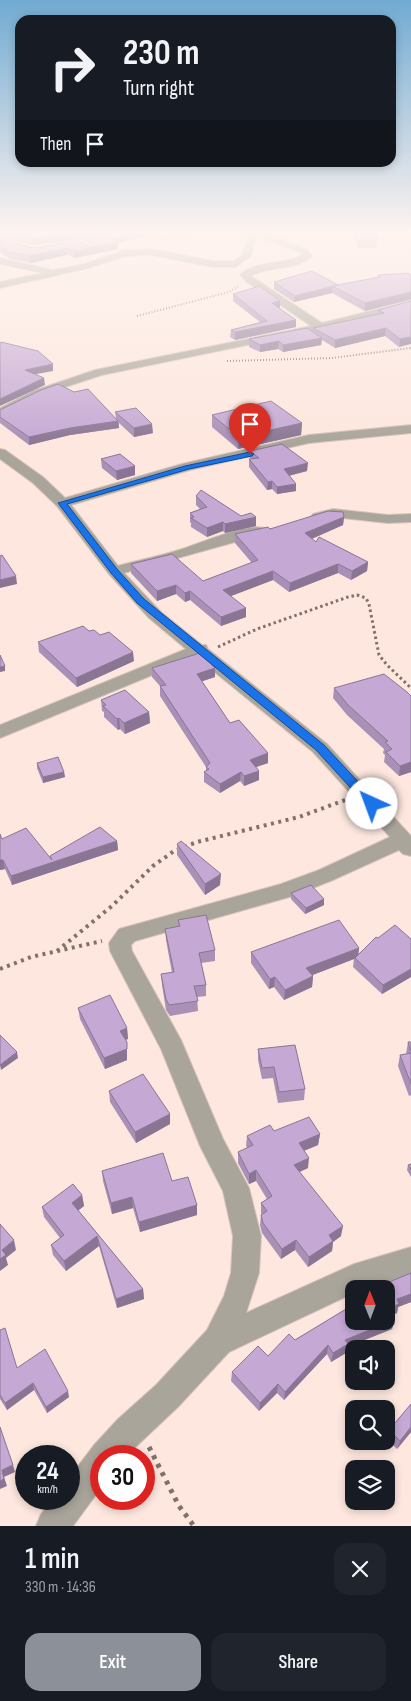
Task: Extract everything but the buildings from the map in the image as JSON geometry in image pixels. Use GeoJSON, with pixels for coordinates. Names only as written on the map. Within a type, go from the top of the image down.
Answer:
{"type":"FeatureCollection","features":[{"type":"Feature","properties":{"kind":"street"},"geometry":{"type":"LineString","coordinates":[[284,303],[320,328]]}},
{"type":"Feature","properties":{"kind":"street"},"geometry":{"type":"LineString","coordinates":[[0,413],[37,393],[100,372],[239,342],[320,328],[411,304]]}},
{"type":"Feature","properties":{"kind":"street"},"geometry":{"type":"LineString","coordinates":[[62,503],[188,467],[309,439],[411,429]]}},
{"type":"Feature","properties":{"kind":"street"},"geometry":{"type":"LineString","coordinates":[[0,453],[38,480],[62,503],[114,571],[155,615],[320,748],[407,845],[286,890],[127,936],[120,943],[121,951],[172,1047],[213,1146],[236,1188],[247,1236],[245,1273],[237,1300],[218,1341],[167,1396],[137,1422],[115,1445]]}},
{"type":"Feature","properties":{"kind":"street"},"geometry":{"type":"LineString","coordinates":[[302,522],[333,513],[411,518]]}},
{"type":"Feature","properties":{"kind":"street"},"geometry":{"type":"LineString","coordinates":[[114,571],[185,552],[239,534],[275,529]]}},
{"type":"Feature","properties":{"kind":"street"},"geometry":{"type":"LineString","coordinates":[[0,732],[202,652]]}},
{"type":"Feature","properties":{"kind":"street"},"geometry":{"type":"LineString","coordinates":[[218,1341],[354,1278],[411,1261]]}},
{"type":"Feature","properties":{"kind":"street"},"geometry":{"type":"LineString","coordinates":[[53,1526],[90,1476]]}},
{"type":"Feature","properties":{"kind":"path"},"geometry":{"type":"LineString","coordinates":[[136,316],[186,303]]}},
{"type":"Feature","properties":{"kind":"path"},"geometry":{"type":"LineString","coordinates":[[219,361],[332,358],[411,348]]}},
{"type":"Feature","properties":{"kind":"path"},"geometry":{"type":"LineString","coordinates":[[202,652],[299,614],[328,606],[352,596],[360,596],[366,598],[371,606],[377,650],[382,658],[411,688]]}},
{"type":"Feature","properties":{"kind":"path"},"geometry":{"type":"LineString","coordinates":[[57,951],[112,906],[153,866],[174,851],[197,842],[299,817],[362,794]]}},
{"type":"Feature","properties":{"kind":"path"},"geometry":{"type":"LineString","coordinates":[[0,970],[31,956],[127,936]]}},
{"type":"Feature","properties":{"kind":"path"},"geometry":{"type":"LineString","coordinates":[[137,1422],[179,1506],[194,1526]]}},
{"type":"Feature","properties":{"kind":"route"},"geometry":{"type":"LineString","coordinates":[[250,454],[188,467],[62,503],[114,571],[155,615],[200,649],[280,717],[320,748],[372,804]]}}]}
